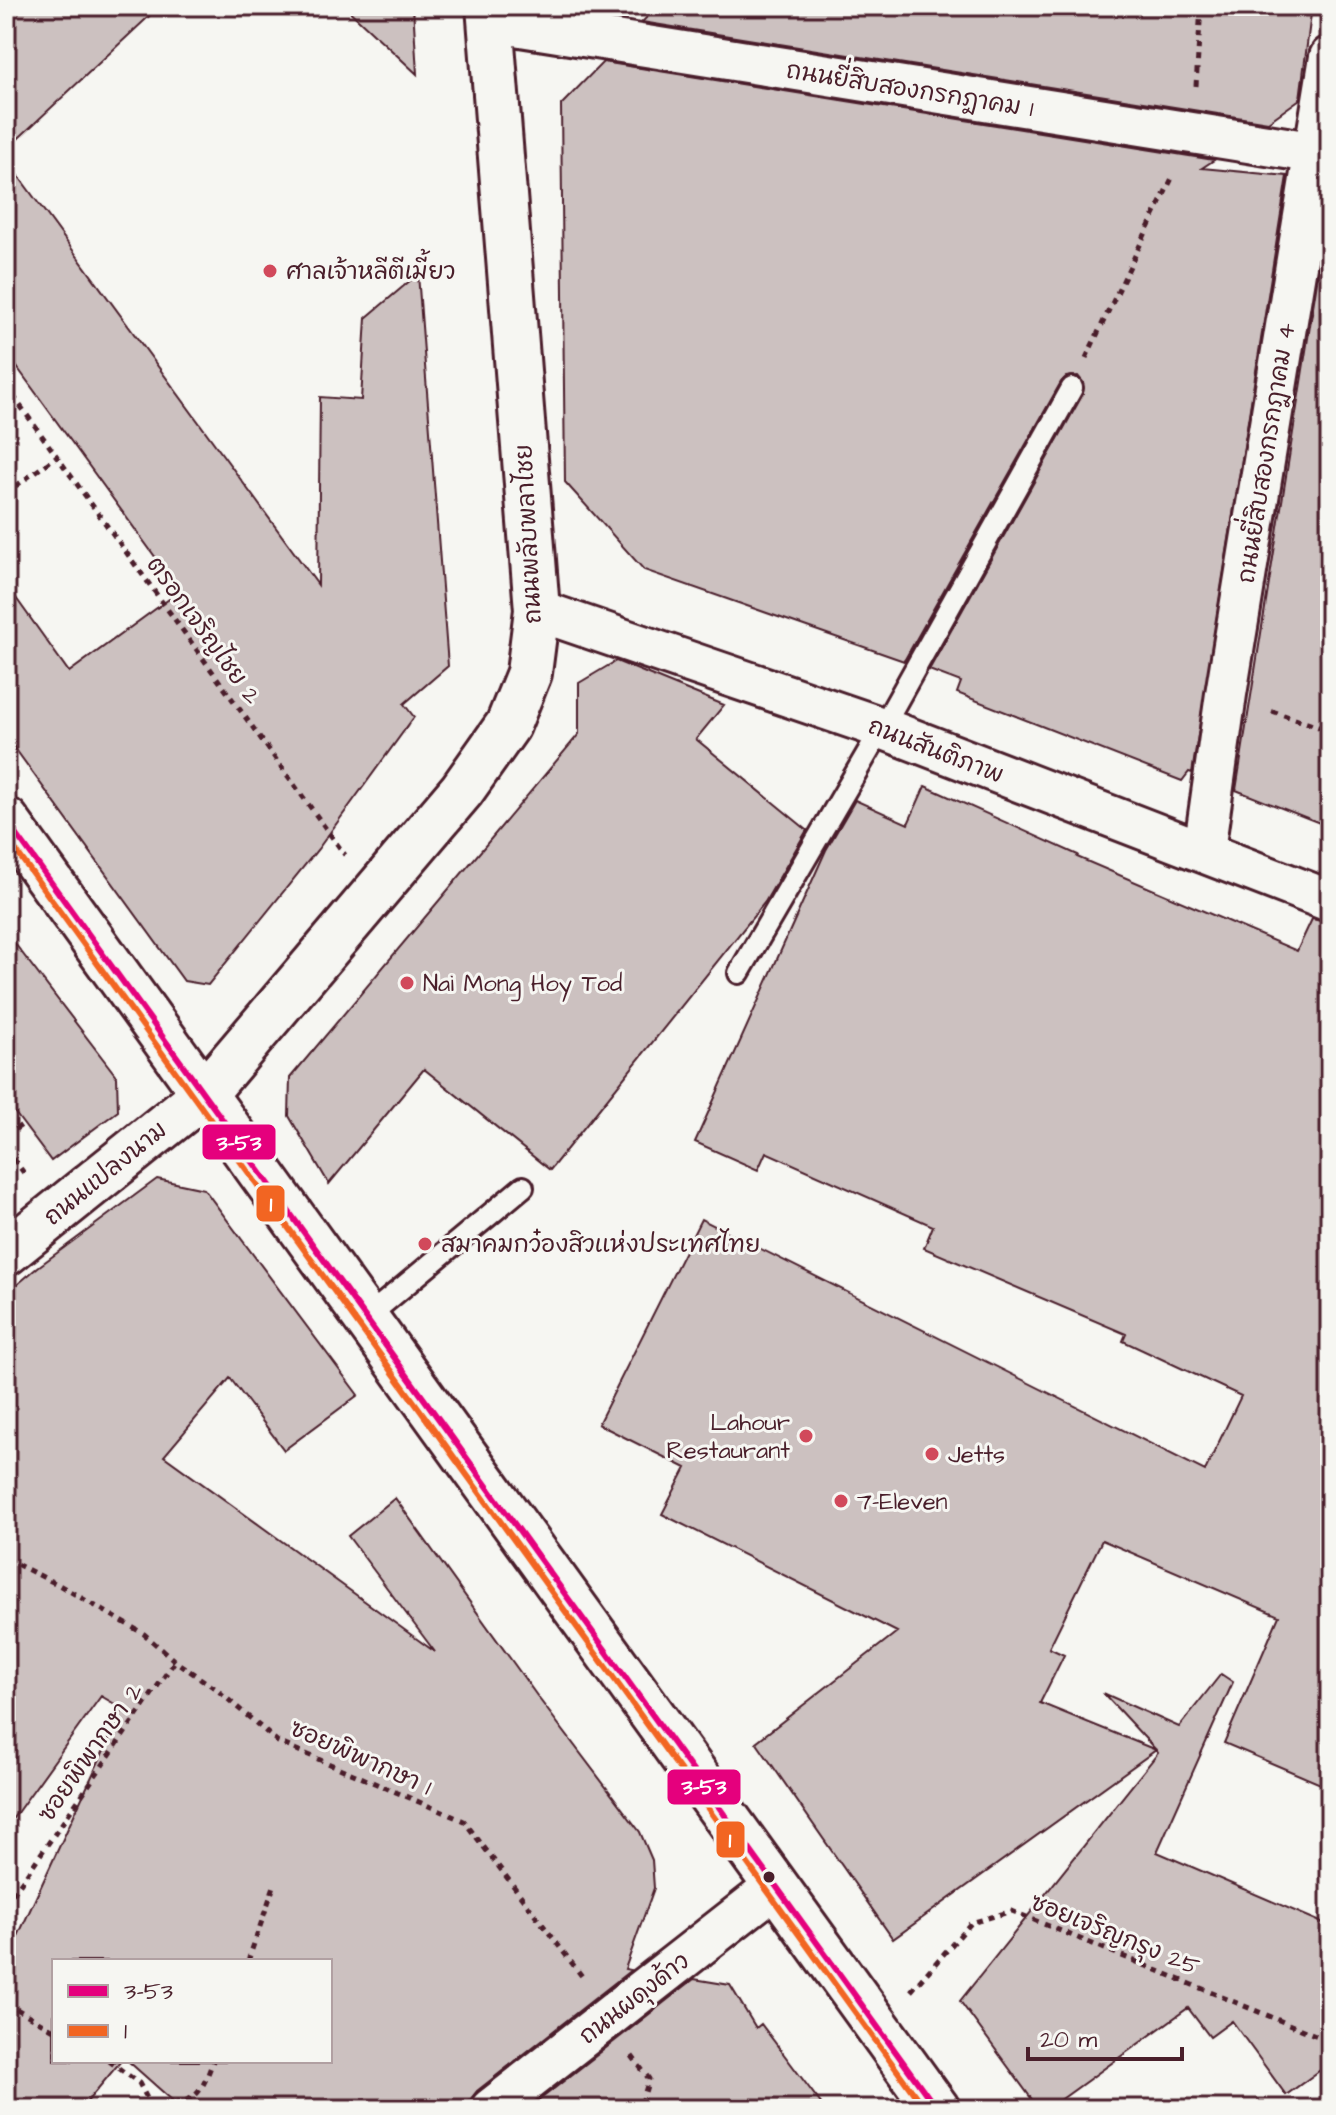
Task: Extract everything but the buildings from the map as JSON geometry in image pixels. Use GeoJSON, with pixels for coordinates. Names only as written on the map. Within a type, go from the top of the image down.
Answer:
{"type":"FeatureCollection","features":[{"type":"Feature","properties":{"kind":"main road","name":"ถนนพลับพลาไชย"},"geometry":{"type":"LineString","coordinates":[[204,1094],[462,790],[508,725],[529,673],[537,610],[489,13]]}},
{"type":"Feature","properties":{"kind":"main road"},"geometry":{"type":"LineString","coordinates":[[6,820],[937,2109]]}},
{"type":"Feature","properties":{"kind":"main road","name":"ถนนแปลงนาม"},"geometry":{"type":"LineString","coordinates":[[6,1253],[204,1094]]}},
{"type":"Feature","properties":{"kind":"street","name":"ถนนยี่สิบสองกรกฎาคม 1"},"geometry":{"type":"LineString","coordinates":[[489,13],[1323,154]]}},
{"type":"Feature","properties":{"kind":"street","name":"ถนนยี่สิบสองกรกฎาคม 4"},"geometry":{"type":"LineString","coordinates":[[1204,851],[1226,694],[1323,154],[1330,57]]}},
{"type":"Feature","properties":{"kind":"street","name":"ถนนสันติภาพ"},"geometry":{"type":"LineString","coordinates":[[537,610],[882,728],[1330,901]]}},
{"type":"Feature","properties":{"kind":"street","name":"ถนนผดุงด้าว"},"geometry":{"type":"LineString","coordinates":[[491,2109],[776,1886]]}},
{"type":"Feature","properties":{"kind":"lane"},"geometry":{"type":"LineString","coordinates":[[739,973],[882,728],[1072,388]]}},
{"type":"Feature","properties":{"kind":"lane"},"geometry":{"type":"LineString","coordinates":[[366,1318],[523,1187]]}},
{"type":"Feature","properties":{"kind":"path"},"geometry":{"type":"LineString","coordinates":[[1072,388],[1192,134],[1201,6]]}},
{"type":"Feature","properties":{"kind":"path","name":"ตรอกเจริญไชย 2"},"geometry":{"type":"LineString","coordinates":[[6,386],[374,894]]}},
{"type":"Feature","properties":{"kind":"path"},"geometry":{"type":"LineString","coordinates":[[6,493],[56,457]]}},
{"type":"Feature","properties":{"kind":"path"},"geometry":{"type":"LineString","coordinates":[[1226,694],[1330,731]]}},
{"type":"Feature","properties":{"kind":"path"},"geometry":{"type":"LineString","coordinates":[[6,1136],[23,1124]]}},
{"type":"Feature","properties":{"kind":"path"},"geometry":{"type":"LineString","coordinates":[[6,1149],[29,1180]]}},
{"type":"Feature","properties":{"kind":"path","name":"ซอยพิพากษา 1"},"geometry":{"type":"LineString","coordinates":[[6,1559],[59,1585],[144,1634],[278,1742],[464,1821],[649,2079],[640,2109]]}},
{"type":"Feature","properties":{"kind":"path","name":"ซอยพิพากษา 2"},"geometry":{"type":"LineString","coordinates":[[6,1904],[175,1661]]}},
{"type":"Feature","properties":{"kind":"path"},"geometry":{"type":"LineString","coordinates":[[249,1959],[274,1886]]}},
{"type":"Feature","properties":{"kind":"path","name":"ซอยเจริญกรุง 25"},"geometry":{"type":"LineString","coordinates":[[879,2029],[971,1923],[1012,1911],[1330,2041]]}},
{"type":"Feature","properties":{"kind":"path"},"geometry":{"type":"LineString","coordinates":[[6,2003],[52,2029]]}},
{"type":"Feature","properties":{"kind":"path"},"geometry":{"type":"LineString","coordinates":[[112,2063],[139,2083],[149,2107],[185,2102],[203,2089],[212,2063]]}},
{"type":"Feature","properties":{"kind":"transit line","name":"3-53"},"geometry":{"type":"LineString","coordinates":[[6,820],[937,2109]]}},
{"type":"Feature","properties":{"kind":"transit line","name":"1"},"geometry":{"type":"LineString","coordinates":[[6,837],[925,2109]]}},
{"type":"Feature","properties":{"kind":"place","name":"ศาลเจ้าหลีตีเมี้ยว"},"geometry":{"type":"Point","coordinates":[270,271]}},
{"type":"Feature","properties":{"kind":"place","name":"Nai Mong Hoy Tod"},"geometry":{"type":"Point","coordinates":[407,983]}},
{"type":"Feature","properties":{"kind":"place","name":"สมาคมกว๋องสิวแห่งประเทศไทย"},"geometry":{"type":"Point","coordinates":[425,1244]}},
{"type":"Feature","properties":{"kind":"place","name":"Lahour Restaurant"},"geometry":{"type":"Point","coordinates":[806,1436]}},
{"type":"Feature","properties":{"kind":"place","name":"Jetts"},"geometry":{"type":"Point","coordinates":[932,1454]}},
{"type":"Feature","properties":{"kind":"place","name":"7-Eleven"},"geometry":{"type":"Point","coordinates":[841,1501]}}]}
